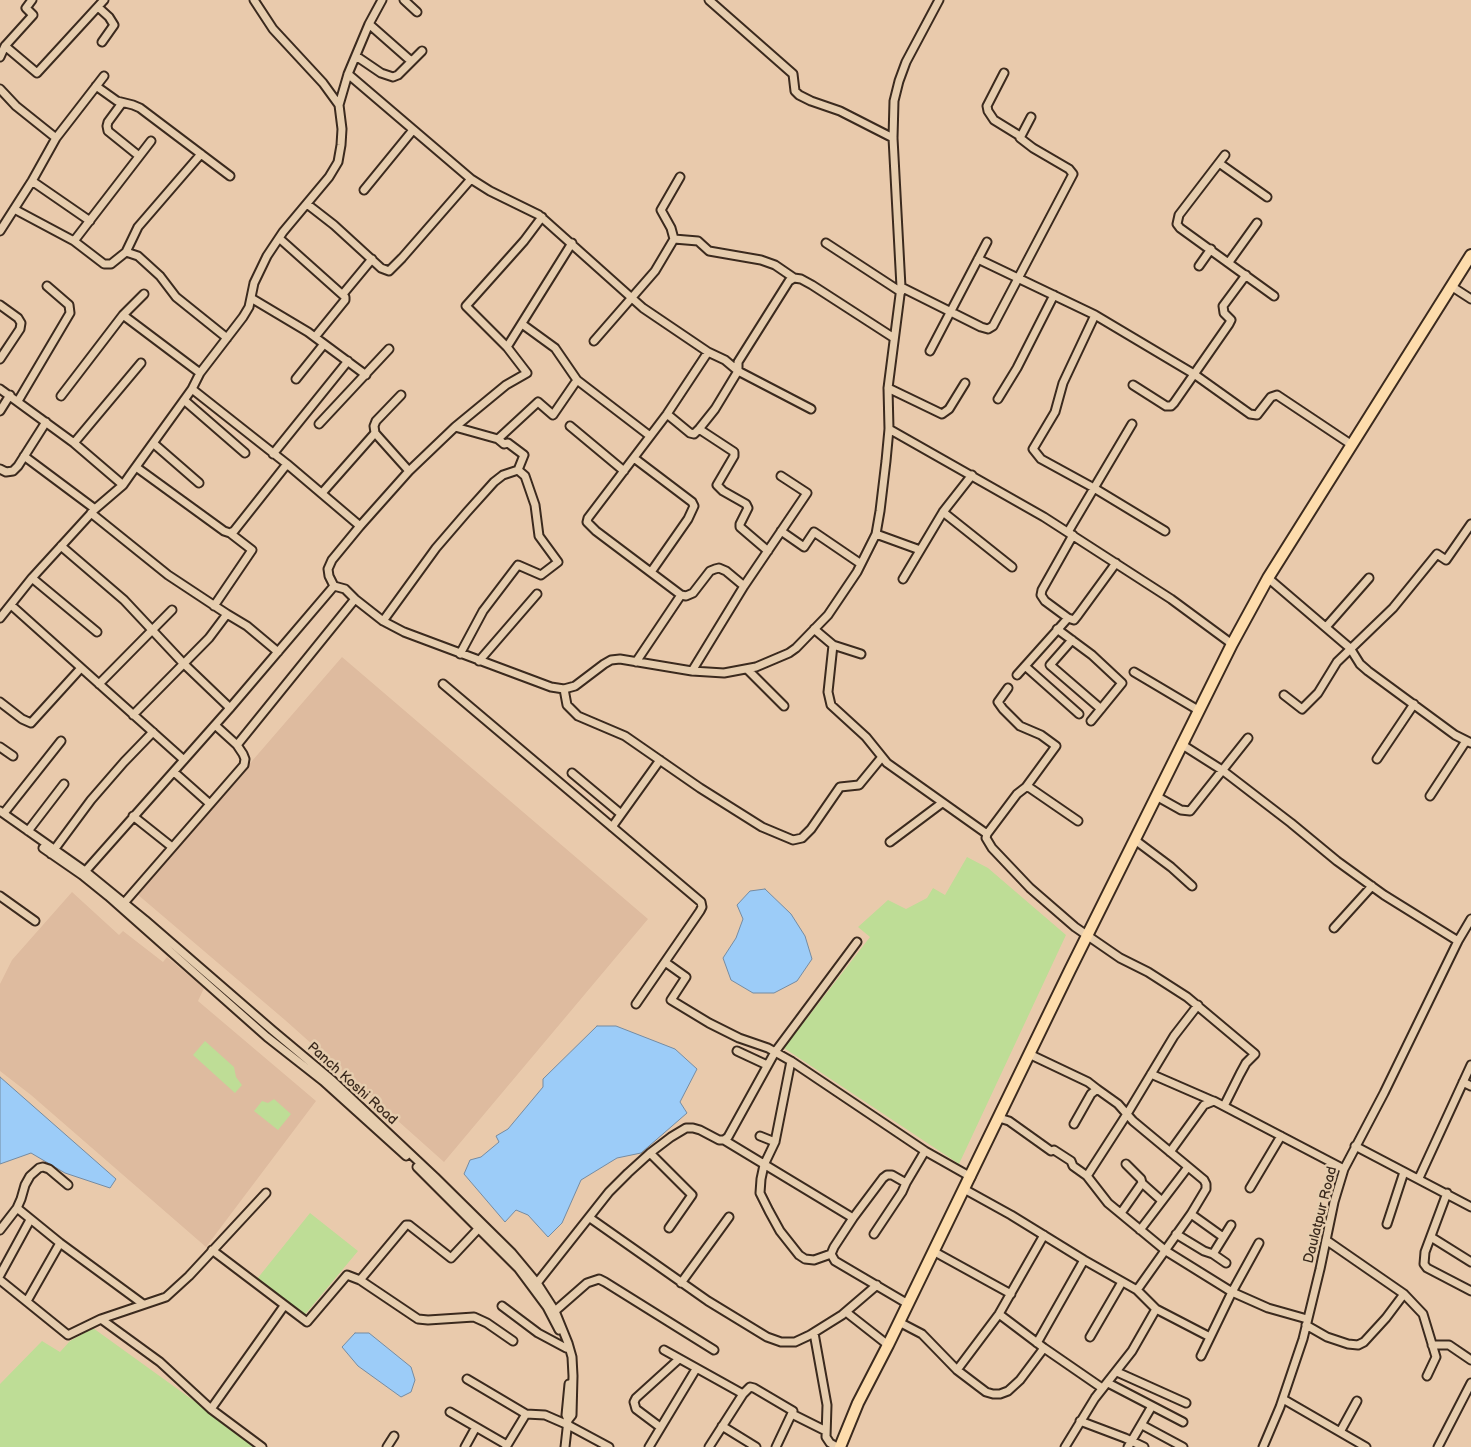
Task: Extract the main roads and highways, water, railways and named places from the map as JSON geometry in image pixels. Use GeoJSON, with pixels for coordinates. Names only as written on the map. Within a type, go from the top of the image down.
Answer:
{"type":"FeatureCollection","features":[{"type":"Feature","properties":{"kind":"highway"},"geometry":{"type":"LineString","coordinates":[[838,1447],[858,1403],[971,1177],[1028,1054],[1232,644],[1268,578],[1471,255]]}},
{"type":"Feature","properties":{"kind":"water"},"geometry":{"type":"Polygon","coordinates":[[[765,889],[791,914],[805,936],[812,959],[797,981],[774,993],[753,993],[731,980],[723,958],[736,938],[743,919],[737,905],[750,891],[765,889]]]}},
{"type":"Feature","properties":{"kind":"water"},"geometry":{"type":"Polygon","coordinates":[[[597,1026],[616,1026],[675,1049],[697,1069],[680,1102],[687,1113],[641,1153],[617,1158],[581,1180],[562,1223],[548,1237],[528,1215],[516,1210],[505,1222],[464,1174],[470,1160],[481,1157],[499,1142],[496,1136],[508,1129],[543,1087],[543,1079],[597,1026]]]}},
{"type":"Feature","properties":{"kind":"water"},"geometry":{"type":"Polygon","coordinates":[[[0,1077],[116,1179],[110,1188],[65,1173],[31,1153],[0,1164],[0,1077]]]}},
{"type":"Feature","properties":{"kind":"water"},"geometry":{"type":"Polygon","coordinates":[[[355,1333],[369,1333],[411,1367],[415,1380],[411,1392],[401,1397],[358,1366],[342,1347],[355,1333]]]}}]}
